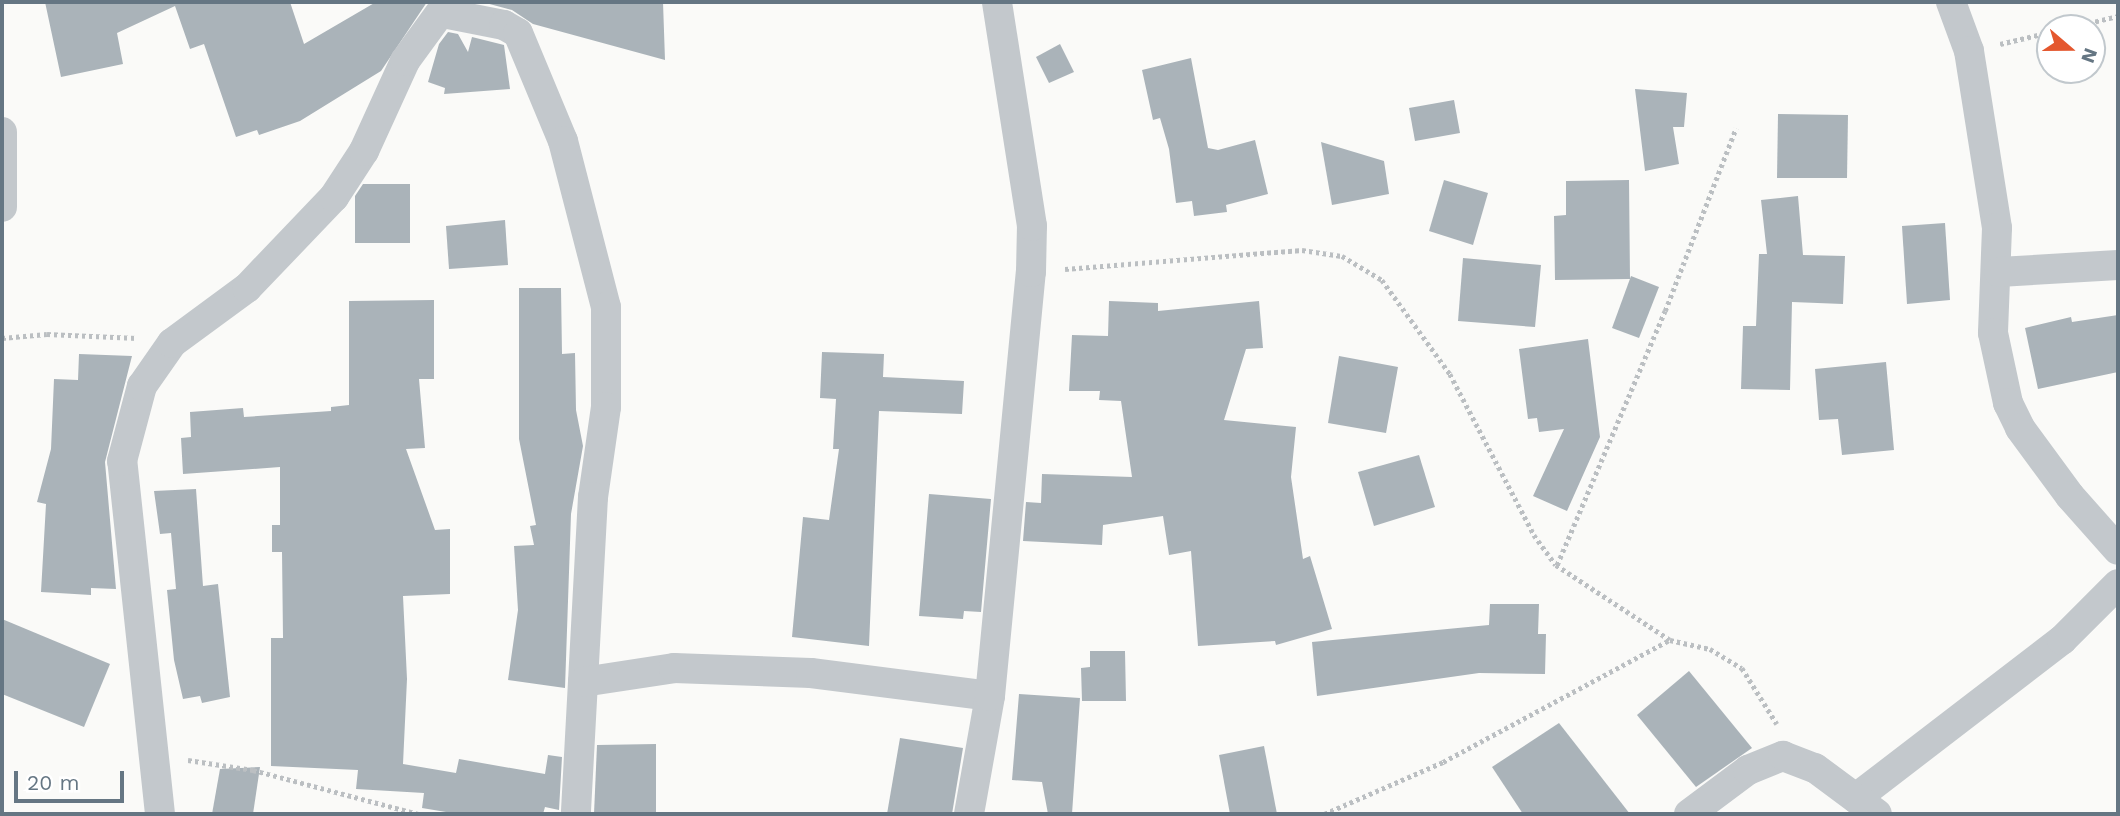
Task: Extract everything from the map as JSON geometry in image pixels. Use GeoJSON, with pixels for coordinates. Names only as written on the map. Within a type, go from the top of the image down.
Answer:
{"type":"FeatureCollection","features":[{"type":"Feature","properties":{"kind":"street"},"geometry":{"type":"LineString","coordinates":[[970,814],[990,696],[1031,272],[1032,226],[997,2]]}},
{"type":"Feature","properties":{"kind":"street"},"geometry":{"type":"LineString","coordinates":[[1951,2],[1969,51],[1997,228],[1998,272],[1993,333],[2008,403],[2020,428],[2070,496],[2118,550]]}},
{"type":"Feature","properties":{"kind":"street"},"geometry":{"type":"LineString","coordinates":[[160,814],[156,756],[130,556],[122,461],[142,386],[172,343],[247,288],[334,197],[364,150],[405,61],[445,7],[505,25],[517,33],[536,68],[563,141],[606,307],[606,407],[593,497],[576,814]]}},
{"type":"Feature","properties":{"kind":"street"},"geometry":{"type":"LineString","coordinates":[[2,132],[2,207]]}},
{"type":"Feature","properties":{"kind":"street"},"geometry":{"type":"LineString","coordinates":[[1998,272],[2118,265]]}},
{"type":"Feature","properties":{"kind":"street"},"geometry":{"type":"LineString","coordinates":[[1689,814],[1748,769],[1783,756],[1815,768],[1866,806],[2062,640],[2118,584]]}},
{"type":"Feature","properties":{"kind":"street"},"geometry":{"type":"LineString","coordinates":[[583,682],[674,668],[797,673],[990,696]]}},
{"type":"Feature","properties":{"kind":"path"},"geometry":{"type":"LineString","coordinates":[[1969,51],[2036,35]]}},
{"type":"Feature","properties":{"kind":"path"},"geometry":{"type":"LineString","coordinates":[[1556,565],[1665,311],[1736,128]]}},
{"type":"Feature","properties":{"kind":"path"},"geometry":{"type":"LineString","coordinates":[[1031,272],[1302,250],[1342,256],[1382,280],[1450,374],[1534,535],[1556,565],[1670,640],[1710,649],[1742,668],[1797,761]]}},
{"type":"Feature","properties":{"kind":"path"},"geometry":{"type":"LineString","coordinates":[[2,338],[114,335],[172,343]]}},
{"type":"Feature","properties":{"kind":"path"},"geometry":{"type":"LineString","coordinates":[[1324,814],[1443,762],[1670,640]]}},
{"type":"Feature","properties":{"kind":"path"},"geometry":{"type":"LineString","coordinates":[[156,756],[253,770],[418,814]]}},
{"type":"Feature","properties":{"kind":"building"},"geometry":{"type":"Polygon","coordinates":[[[45,2],[290,2],[304,44],[376,2],[427,2],[381,71],[300,121],[259,135],[257,130],[236,137],[204,44],[190,49],[175,6],[117,33],[123,64],[61,77],[45,2]]]}},
{"type":"Feature","properties":{"kind":"building"},"geometry":{"type":"Polygon","coordinates":[[[482,2],[663,2],[665,60],[533,24],[512,10],[482,2]]]}},
{"type":"Feature","properties":{"kind":"building"},"geometry":{"type":"Polygon","coordinates":[[[448,32],[458,34],[468,52],[472,37],[504,45],[510,89],[444,94],[445,88],[428,82],[439,44],[448,32]]]}},
{"type":"Feature","properties":{"kind":"building"},"geometry":{"type":"Polygon","coordinates":[[[1060,44],[1074,72],[1049,83],[1036,57],[1060,44]]]}},
{"type":"Feature","properties":{"kind":"building"},"geometry":{"type":"Polygon","coordinates":[[[1191,58],[1208,148],[1218,150],[1255,140],[1268,194],[1226,205],[1227,212],[1194,216],[1192,201],[1176,203],[1169,149],[1160,118],[1153,120],[1142,70],[1191,58]]]}},
{"type":"Feature","properties":{"kind":"building"},"geometry":{"type":"Polygon","coordinates":[[[1635,89],[1687,93],[1684,127],[1673,127],[1679,164],[1645,171],[1635,89]]]}},
{"type":"Feature","properties":{"kind":"building"},"geometry":{"type":"Polygon","coordinates":[[[1454,100],[1460,133],[1415,141],[1409,108],[1454,100]]]}},
{"type":"Feature","properties":{"kind":"building"},"geometry":{"type":"Polygon","coordinates":[[[1778,114],[1848,115],[1847,178],[1777,178],[1778,114]]]}},
{"type":"Feature","properties":{"kind":"building"},"geometry":{"type":"Polygon","coordinates":[[[1321,142],[1384,161],[1389,194],[1332,205],[1321,142]]]}},
{"type":"Feature","properties":{"kind":"building"},"geometry":{"type":"Polygon","coordinates":[[[1444,180],[1488,193],[1473,245],[1429,231],[1444,180]]]}},
{"type":"Feature","properties":{"kind":"building"},"geometry":{"type":"Polygon","coordinates":[[[1629,180],[1630,279],[1555,280],[1554,216],[1566,215],[1566,181],[1629,180]]]}},
{"type":"Feature","properties":{"kind":"building"},"geometry":{"type":"Polygon","coordinates":[[[363,184],[410,184],[410,243],[355,243],[355,196],[363,184]]]}},
{"type":"Feature","properties":{"kind":"building"},"geometry":{"type":"Polygon","coordinates":[[[1798,196],[1803,255],[1845,256],[1843,304],[1792,302],[1790,390],[1741,389],[1743,326],[1756,326],[1759,254],[1767,254],[1761,200],[1798,196]]]}},
{"type":"Feature","properties":{"kind":"building"},"geometry":{"type":"Polygon","coordinates":[[[505,220],[508,265],[449,269],[446,226],[505,220]]]}},
{"type":"Feature","properties":{"kind":"building"},"geometry":{"type":"Polygon","coordinates":[[[1945,223],[1950,300],[1907,304],[1902,226],[1945,223]]]}},
{"type":"Feature","properties":{"kind":"building"},"geometry":{"type":"Polygon","coordinates":[[[1463,258],[1541,265],[1535,327],[1458,321],[1463,258]]]}},
{"type":"Feature","properties":{"kind":"building"},"geometry":{"type":"Polygon","coordinates":[[[1631,276],[1659,287],[1639,338],[1612,328],[1631,276]]]}},
{"type":"Feature","properties":{"kind":"building"},"geometry":{"type":"Polygon","coordinates":[[[519,288],[561,288],[562,354],[575,353],[576,410],[583,446],[571,514],[565,688],[508,680],[518,610],[514,546],[534,545],[530,526],[536,525],[519,439],[519,288]]]}},
{"type":"Feature","properties":{"kind":"building"},"geometry":{"type":"Polygon","coordinates":[[[434,300],[434,379],[419,379],[425,448],[406,449],[435,530],[450,529],[450,594],[403,596],[407,679],[403,764],[456,773],[459,759],[545,774],[548,755],[562,757],[559,810],[545,807],[543,814],[458,814],[422,808],[424,793],[356,789],[358,770],[271,766],[271,638],[283,638],[282,552],[272,552],[272,525],[280,525],[280,467],[183,474],[181,438],[191,437],[190,412],[243,408],[244,417],[331,411],[331,407],[349,405],[349,301],[434,300]]]}},
{"type":"Feature","properties":{"kind":"building"},"geometry":{"type":"Polygon","coordinates":[[[1109,301],[1158,303],[1158,311],[1259,301],[1263,348],[1246,349],[1224,420],[1296,427],[1291,477],[1303,559],[1310,556],[1332,629],[1276,645],[1275,641],[1198,646],[1191,551],[1169,555],[1163,516],[1103,525],[1102,545],[1023,541],[1026,502],[1041,503],[1042,474],[1132,477],[1121,401],[1099,400],[1100,391],[1069,391],[1072,335],[1108,336],[1109,301]]]}},
{"type":"Feature","properties":{"kind":"building"},"geometry":{"type":"Polygon","coordinates":[[[2118,315],[2118,372],[2038,389],[2025,328],[2071,317],[2072,322],[2118,315]]]}},
{"type":"Feature","properties":{"kind":"building"},"geometry":{"type":"Polygon","coordinates":[[[1588,339],[1600,437],[1567,511],[1533,496],[1564,429],[1539,432],[1537,418],[1528,419],[1519,349],[1588,339]]]}},
{"type":"Feature","properties":{"kind":"building"},"geometry":{"type":"Polygon","coordinates":[[[822,352],[884,354],[883,377],[964,381],[962,414],[879,411],[869,646],[792,637],[803,517],[829,520],[839,449],[833,449],[836,399],[820,398],[822,352]]]}},
{"type":"Feature","properties":{"kind":"building"},"geometry":{"type":"Polygon","coordinates":[[[79,354],[132,356],[105,462],[116,589],[91,588],[91,595],[41,592],[46,504],[37,502],[51,449],[54,379],[78,380],[79,354]]]}},
{"type":"Feature","properties":{"kind":"building"},"geometry":{"type":"Polygon","coordinates":[[[1339,356],[1398,367],[1386,433],[1328,423],[1339,356]]]}},
{"type":"Feature","properties":{"kind":"building"},"geometry":{"type":"Polygon","coordinates":[[[1886,362],[1894,450],[1842,455],[1838,419],[1819,420],[1815,369],[1886,362]]]}},
{"type":"Feature","properties":{"kind":"building"},"geometry":{"type":"Polygon","coordinates":[[[1419,455],[1435,507],[1374,526],[1358,472],[1419,455]]]}},
{"type":"Feature","properties":{"kind":"building"},"geometry":{"type":"Polygon","coordinates":[[[196,489],[203,586],[218,584],[230,697],[202,703],[200,696],[183,699],[174,660],[167,590],[176,589],[171,533],[160,534],[154,491],[196,489]]]}},
{"type":"Feature","properties":{"kind":"building"},"geometry":{"type":"Polygon","coordinates":[[[929,494],[991,499],[981,612],[964,611],[963,619],[919,616],[929,494]]]}},
{"type":"Feature","properties":{"kind":"building"},"geometry":{"type":"Polygon","coordinates":[[[1490,604],[1539,604],[1538,634],[1546,634],[1545,674],[1479,673],[1317,696],[1312,642],[1489,625],[1490,604]]]}},
{"type":"Feature","properties":{"kind":"building"},"geometry":{"type":"Polygon","coordinates":[[[2,619],[110,664],[84,727],[2,694],[2,619]]]}},
{"type":"Feature","properties":{"kind":"building"},"geometry":{"type":"Polygon","coordinates":[[[1090,651],[1125,651],[1126,701],[1082,701],[1081,668],[1090,667],[1090,651]]]}},
{"type":"Feature","properties":{"kind":"building"},"geometry":{"type":"Polygon","coordinates":[[[1689,671],[1752,748],[1696,787],[1637,715],[1689,671]]]}},
{"type":"Feature","properties":{"kind":"building"},"geometry":{"type":"Polygon","coordinates":[[[1019,694],[1080,698],[1072,814],[1048,814],[1042,782],[1012,780],[1019,694]]]}},
{"type":"Feature","properties":{"kind":"building"},"geometry":{"type":"Polygon","coordinates":[[[1559,723],[1630,814],[1523,814],[1492,767],[1559,723]]]}},
{"type":"Feature","properties":{"kind":"building"},"geometry":{"type":"Polygon","coordinates":[[[900,738],[963,748],[952,814],[887,814],[900,738]]]}},
{"type":"Feature","properties":{"kind":"building"},"geometry":{"type":"Polygon","coordinates":[[[656,744],[656,814],[594,814],[597,745],[656,744]]]}},
{"type":"Feature","properties":{"kind":"building"},"geometry":{"type":"Polygon","coordinates":[[[1264,746],[1277,814],[1230,814],[1219,755],[1264,746]]]}},
{"type":"Feature","properties":{"kind":"building"},"geometry":{"type":"Polygon","coordinates":[[[260,767],[253,814],[212,814],[220,769],[260,767]]]}}]}
